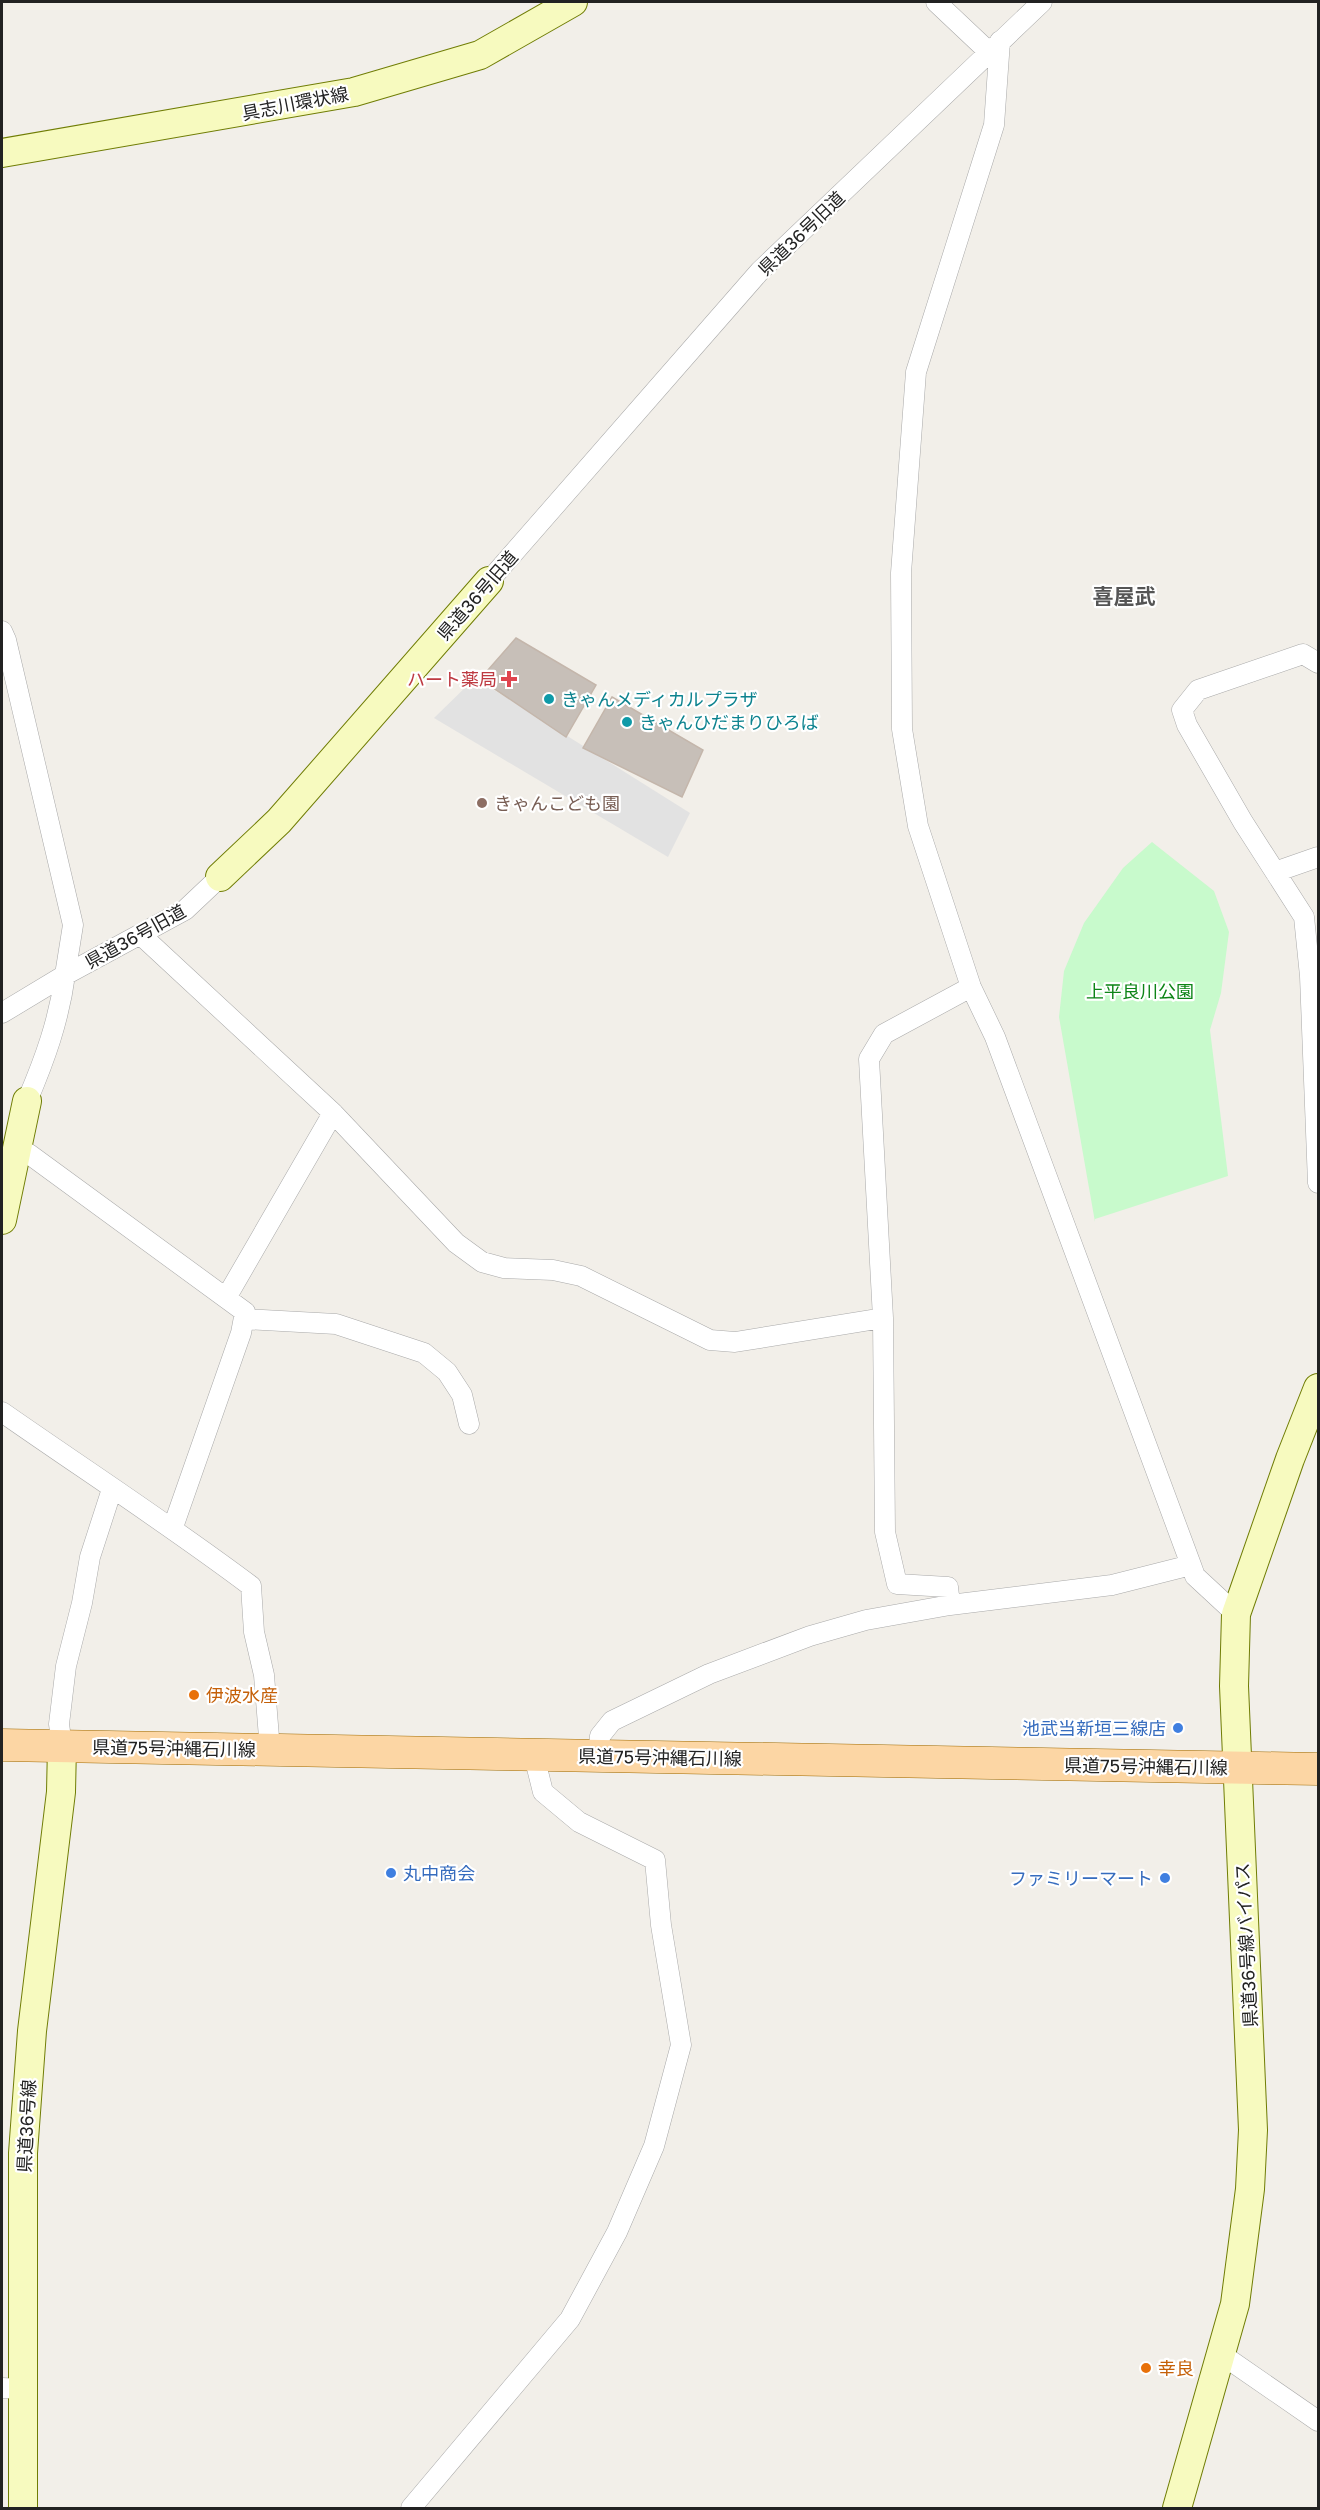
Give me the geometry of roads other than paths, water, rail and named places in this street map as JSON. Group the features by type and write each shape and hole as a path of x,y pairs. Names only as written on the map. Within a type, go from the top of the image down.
{"main road":[{"name":"具志川環状線","path":"2,153 354,92 480,55 573,2"},
{"name":"県道36号旧道","path":"220,877 279,821 489,581"},
{"name":"県道36号旧道","path":"2,1220 27,1101"},
{"name":"県道36号線バイパス","path":"1177,2508 1235,2304 1244,2247 1253,2130 1233,1647 1236,1614 1290,1459 1318,1388"},
{"name":"県道75号沖縄石川線","path":"2,1745 1318,1769"},
{"name":"県道36号線","path":"22,2508 12,2389 23,2153 32,2031 61,1792 62,1746"}],"street":[{"path":"936,2 995,46 994,125 916,372 901,573 902,729 918,826 971,987 995,1037 1195,1576 1236,1614"},
{"name":"県道36号旧道","path":"489,581 760,271 1042,2"},
{"path":"2,1013 65,975 73,925 3,637"},
{"path":"1318,663 1303,654 1198,690 1182,710 1192,735 1304,917 1310,976 1318,1183"},
{"path":"1275,872 1318,856"},
{"name":"県道36号旧道","path":"27,1101 48,1054 60,1011 65,975 142,936 185,910 220,877"},
{"path":"142,936 333,1113 456,1243 482,1262 504,1268 553,1270 581,1276 710,1340 735,1342 883,1318"},
{"path":"950,1605 948,1587 897,1584 885,1532 883,1318 869,1059 884,1034 971,987"},
{"path":"226,1298 333,1113"},
{"path":"15,1152 29,1154 245,1312 173,1527"},
{"path":"244,1319 336,1324 424,1353 447,1372 462,1395 470,1424"},
{"path":"2,1412 112,1489 173,1527 251,1586 254,1632 264,1675 270,1750"},
{"path":"62,1746 59,1724 66,1666 82,1603 90,1557 112,1489"},
{"path":"598,1755 600,1736 612,1720 709,1674 810,1636 866,1620 950,1605 1112,1585 1191,1565"},
{"path":"411,2508 570,2319 617,2232 654,2146 681,2046 661,1925 655,1860 579,1822 543,1792 534,1756"},
{"path":"1221,2354 1318,2421"}],"place":[{"name":"ハート薬局","path":"509,679"},
{"name":"きゃんメディカルプラザ","path":"549,699"},
{"name":"きゃんひだまりひろば","path":"627,722"},
{"name":"きゃんこども園","path":"482,803"},
{"name":"伊波水産","path":"194,1695"},
{"name":"池武当新垣三線店","path":"1178,1728"},
{"name":"丸中商会","path":"391,1873"},
{"name":"ファミリーマート","path":"1165,1878"},
{"name":"幸良","path":"1146,2368"}],"district":[{"name":"喜屋武","path":"1124,596"}],"park label":[{"name":"上平良川公園","path":"1140,991"}]}
